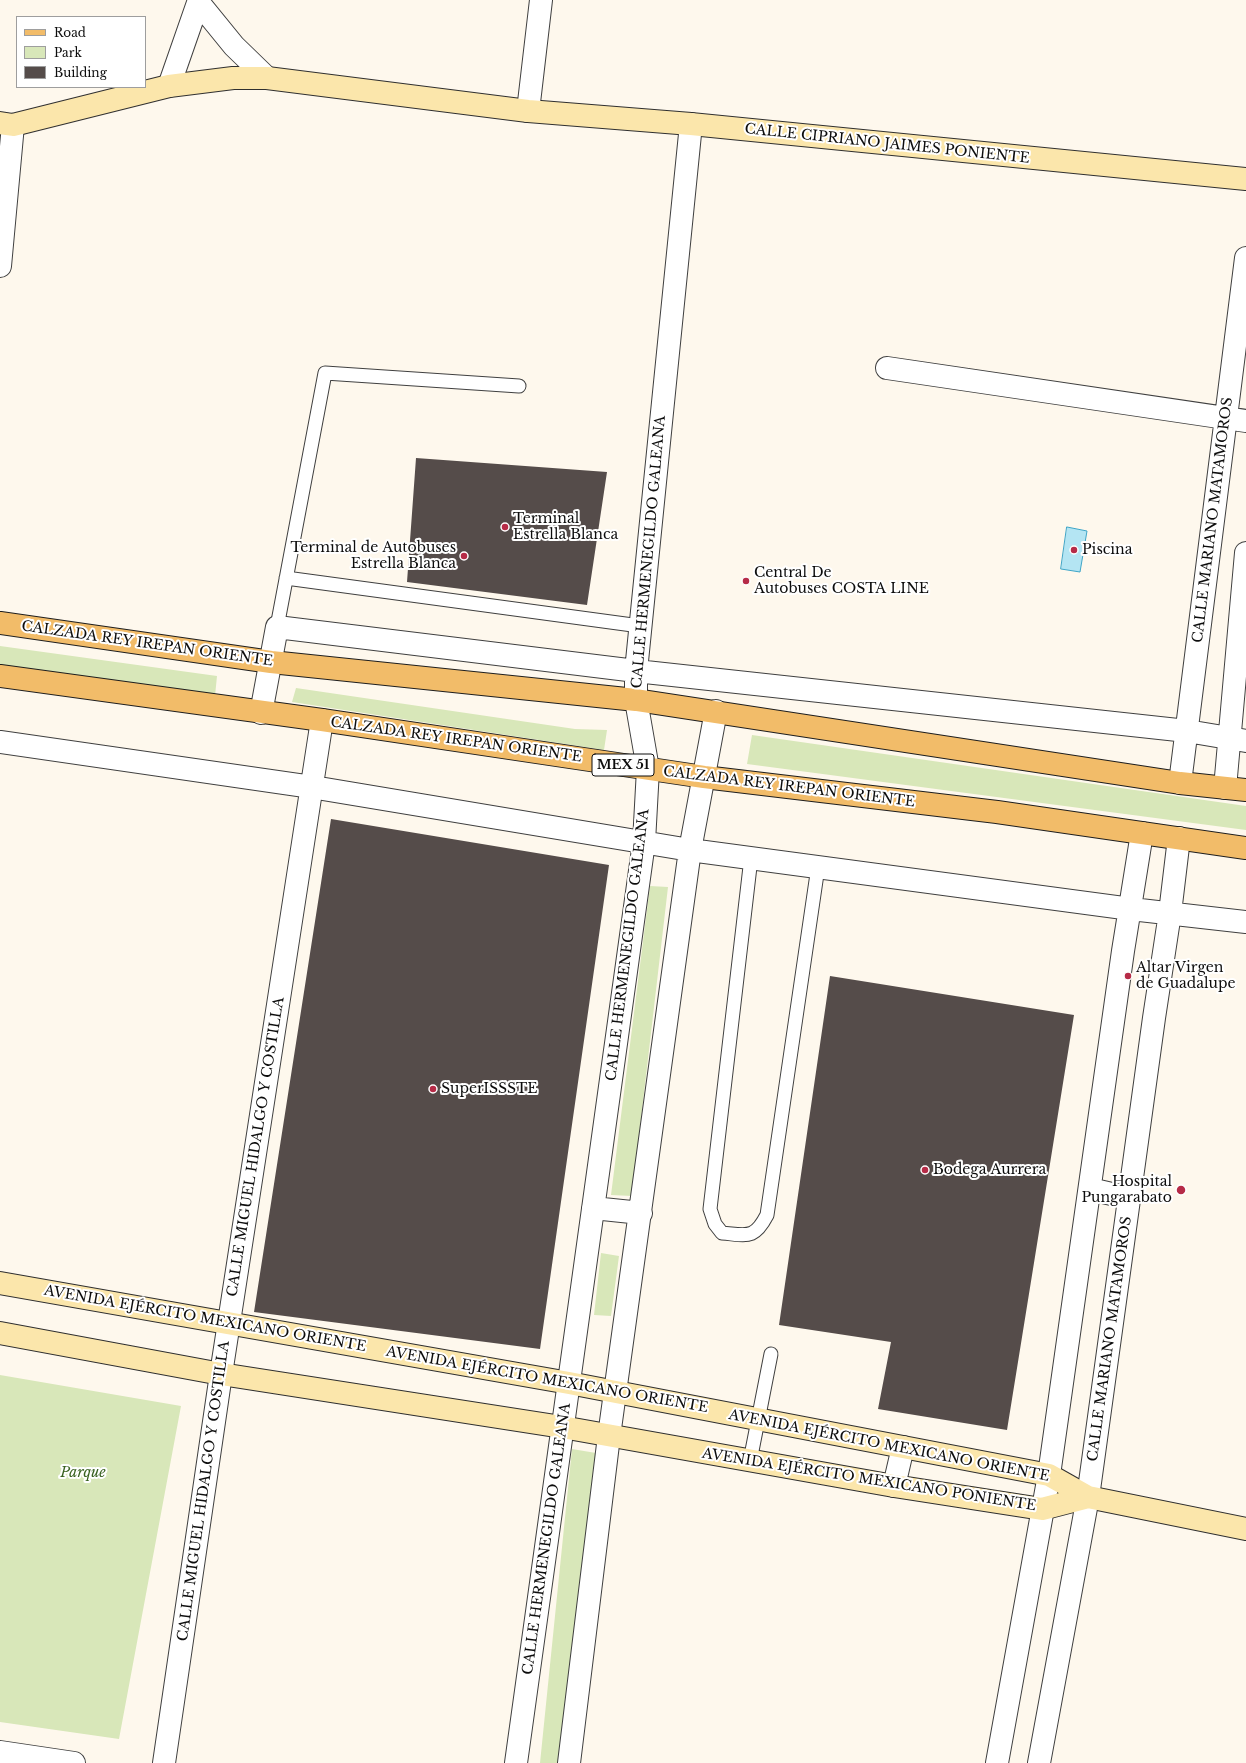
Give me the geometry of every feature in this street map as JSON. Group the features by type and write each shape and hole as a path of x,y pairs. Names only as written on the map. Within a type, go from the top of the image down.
{"main road":[{"name":"CALZADA REY IREPAN ORIENTE","path":"0,623 271,662 636,700 1180,783 1246,790"},
{"name":"CALZADA REY IREPAN ORIENTE","path":"0,676 261,713 322,720 704,777 997,812 1246,848"}],"street":[{"path":"528,111 541,0"},
{"path":"199,1 234,46 268,78"},
{"path":"169,86 199,1"},
{"name":"CALLE CIPRIANO JAIMES PONIENTE","path":"6,124 169,86 233,78 268,78 528,111 691,124 1246,180"},
{"path":"0,266 6,124"},
{"name":"CALLE HERMENEGILDO GALEANA","path":"516,1763 644,842 648,769 636,700 636,671 691,124"},
{"name":"CALLE MARIANO MATAMOROS","path":"1180,783 1236,419 1246,258"},
{"path":"887,368 1236,419"},
{"path":"1225,788 1238,740 1246,553"},
{"path":"261,713 277,627 636,671 1187,731 1238,740"},
{"path":"569,1763 609,1436 690,850 716,711"},
{"name":"CALLE MIGUEL HIDALGO Y COSTILLA","path":"164,1763 221,1374 322,720"},
{"path":"0,742 312,787 690,850 1131,909 1246,922"},
{"path":"997,1763 1049,1475 1142,833"},
{"name":"CALLE MARIANO MATAMOROS","path":"1039,1763 1088,1497 1170,913 1179,838"},
{"path":"1090,1189 1129,1198"},
{"path":"593,1208 640,1213"},
{"name":"AVENIDA EJÉRCITO MEXICANO ORIENTE","path":"0,1283 568,1383 1049,1475 1088,1497"},
{"path":"0,1333 221,1374 562,1427 609,1436"},
{"name":"AVENIDA EJÉRCITO MEXICANO PONIENTE","path":"609,1436 750,1462 1042,1509 1088,1497 1246,1529"},
{"path":"894,1486 903,1447"},
{"path":"0,1752 74,1763"}],"lane":[{"path":"277,627 326,372 519,386"},
{"path":"286,578 640,626"},
{"path":"751,858 710,1209 715,1224 722,1233 750,1236 760,1228 767,1215 818,867"},
{"path":"750,1462 771,1354"}],"green space":[{"path":"0,646 217,676 215,696 0,665"},
{"path":"296,688 575,729 607,730 604,750 292,702"},
{"path":"752,735 1246,806 1246,830 747,764"},
{"path":"650,886 668,887 632,1196 611,1195"},
{"path":"601,1253 619,1256 611,1316 594,1315"},
{"name":"Parque","path":"0,1375 181,1406 119,1739 0,1722"},
{"path":"572,1449 596,1453 564,1763 540,1763"}],"water":[{"name":"Piscina","path":"1067,527 1087,531 1080,572 1061,569"}],"building":[{"name":"Terminal Estrella Blanca","path":"416,458 607,472 587,605 407,582"},
{"name":"SuperISSSTE","path":"331,819 609,865 540,1349 254,1312"},
{"name":"Bodega Aurrera","path":"830,976 1074,1015 1007,1430 878,1409 891,1342 779,1325"}],"place":[{"name":"Terminal Estrella Blanca","path":"505,527"},
{"name":"Piscina","path":"1074,550"},
{"name":"Terminal de Autobuses Estrella Blanca","path":"464,556"},
{"name":"Central De Autobuses COSTA LINE","path":"746,581"},
{"name":"Altar Virgen de Guadalupe","path":"1128,976"},
{"name":"SuperISSSTE","path":"433,1089"},
{"name":"Bodega Aurrera","path":"925,1170"},
{"name":"Hospital Pungarabato","path":"1181,1190"}]}
